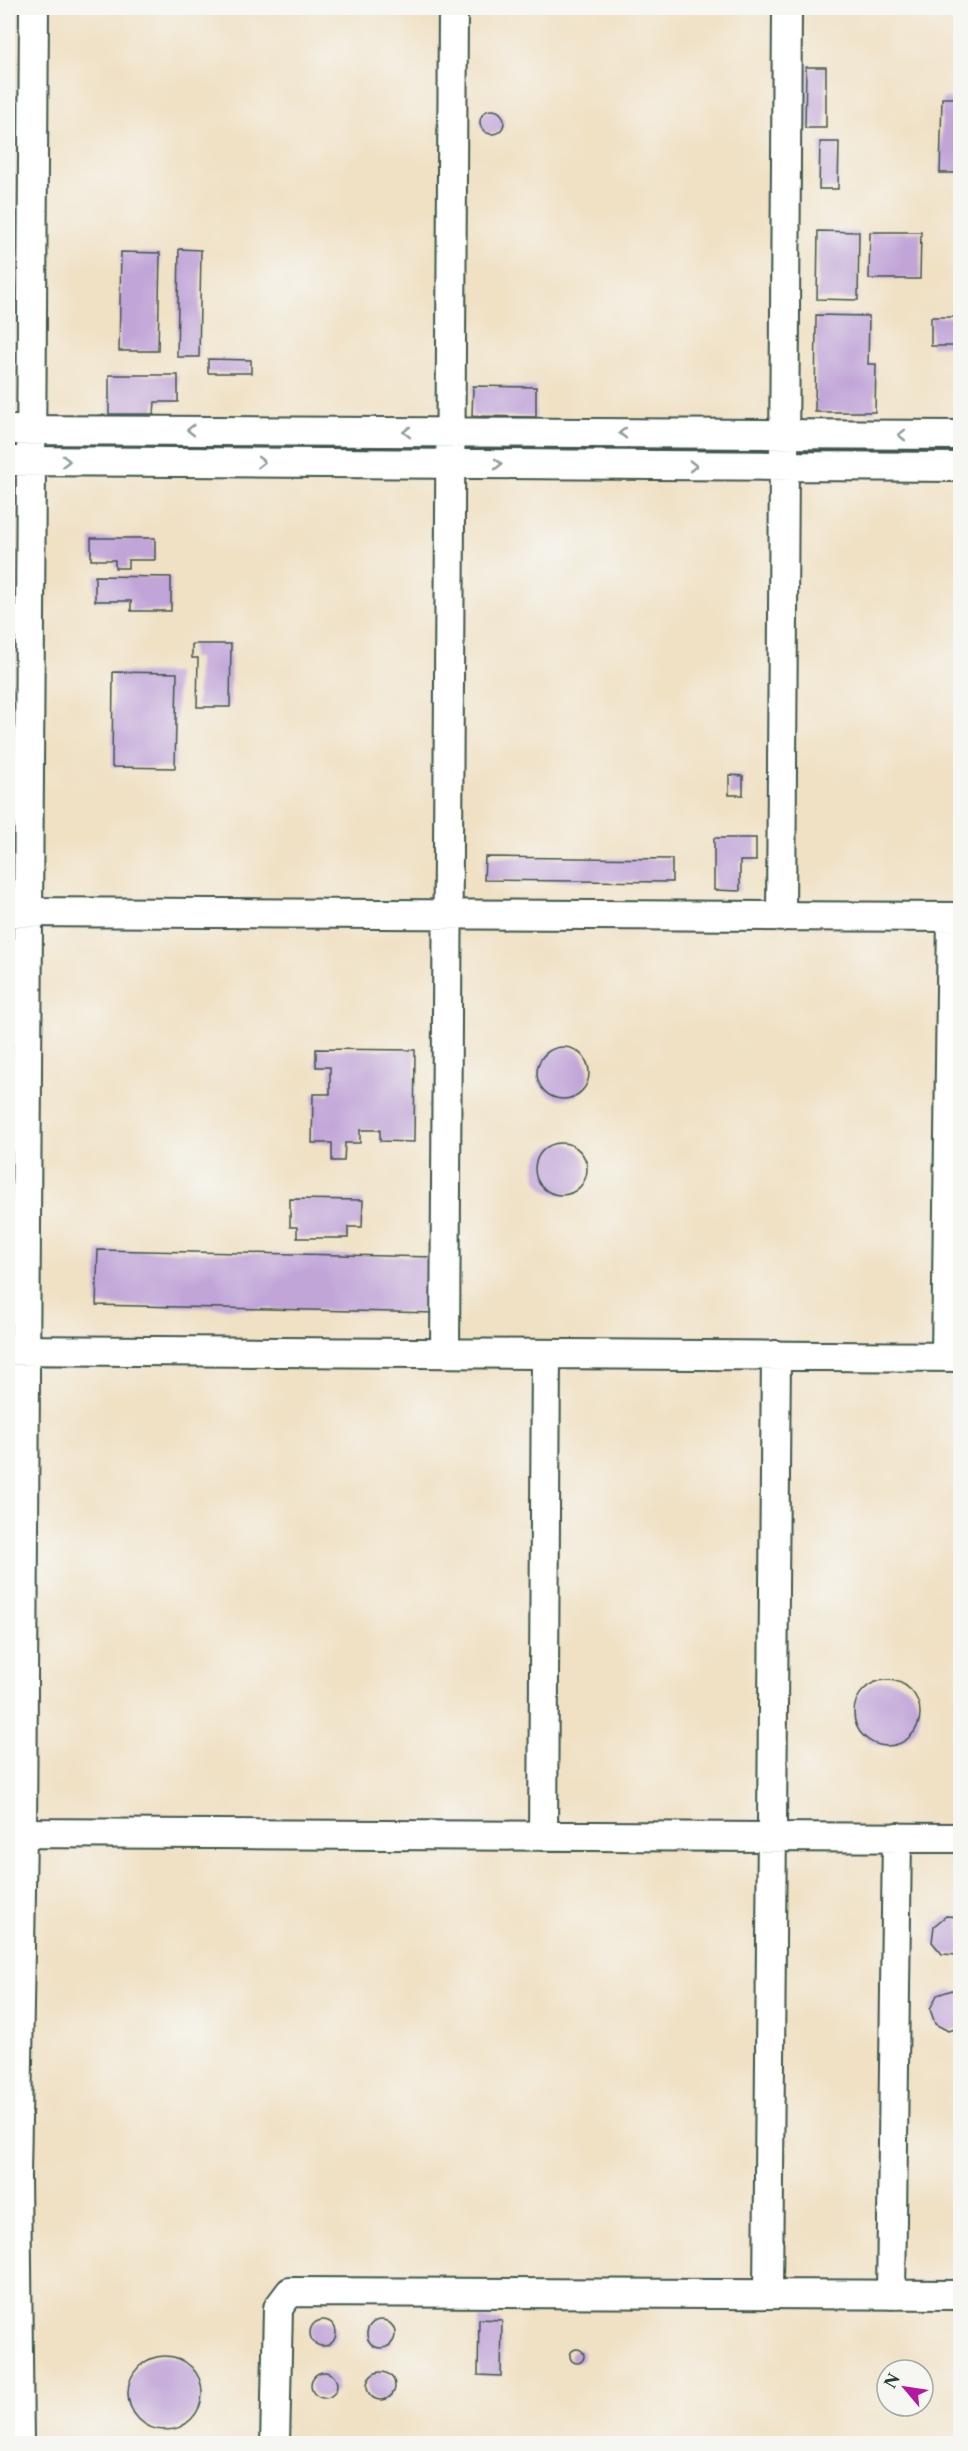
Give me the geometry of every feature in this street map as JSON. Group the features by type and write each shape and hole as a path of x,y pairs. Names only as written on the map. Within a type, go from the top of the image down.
{"lane":[{"path":"19,2444 12,2176 19,430 33,8"},
{"path":"445,1353 453,8"},
{"path":"781,916 787,8"},
{"path":"19,430 960,435"},
{"path":"19,461 960,468"},
{"path":"16,1350 953,1357 956,917 18,912"},
{"path":"543,1836 546,1354"},
{"path":"768,2294 776,1355"},
{"path":"15,1833 960,1838"},
{"path":"891,2295 897,1838"},
{"path":"275,2444 278,2308 290,2292 960,2295"}],"building":[{"path":"806,67 826,67 826,128 805,128"},
{"path":"942,98 960,98 960,173 940,173"},
{"path":"492,110 501,113 504,122 501,131 492,134 483,131 480,122 483,113"},
{"path":"820,142 839,142 838,189 819,189"},
{"path":"818,231 859,232 858,300 817,299"},
{"path":"870,232 921,232 920,279 869,279"},
{"path":"179,249 201,250 199,357 177,357"},
{"path":"121,252 160,253 158,351 119,351"},
{"path":"816,315 869,316 868,364 876,364 875,412 815,412"},
{"path":"931,317 960,317 960,346 931,346"},
{"path":"208,359 251,360 251,373 208,373"},
{"path":"109,375 178,375 178,402 155,402 154,414 109,414"},
{"path":"473,386 536,387 536,417 472,416"},
{"path":"91,538 155,538 155,560 128,560 128,568 115,568 115,560 91,560"},
{"path":"95,576 171,577 171,611 131,611 131,601 95,601"},
{"path":"192,644 231,644 230,707 197,707 198,658 192,658"},
{"path":"113,672 177,673 175,768 112,767"},
{"path":"729,775 743,776 743,795 729,795"},
{"path":"714,838 756,838 756,861 740,861 740,891 714,890"},
{"path":"485,857 672,859 672,882 484,880"},
{"path":"563,1047 573,1049 581,1055 587,1063 589,1073 587,1083 581,1091 573,1097 563,1099 553,1097 545,1091 539,1083 537,1073 539,1063 545,1055 553,1049"},
{"path":"316,1049 415,1050 414,1142 380,1141 380,1130 360,1130 360,1143 345,1143 344,1161 332,1161 332,1143 312,1143 313,1094 330,1094 330,1067 316,1067"},
{"path":"561,1143 571,1145 579,1151 585,1159 587,1169 585,1179 579,1187 571,1193 561,1195 551,1193 543,1187 537,1179 535,1169 537,1159 543,1151 551,1145"},
{"path":"290,1199 363,1200 362,1227 348,1227 348,1238 297,1238 297,1227 290,1227"},
{"path":"98,1250 435,1257 434,1313 96,1305"},
{"path":"887,1680 900,1683 910,1690 917,1700 920,1713 917,1726 910,1736 900,1743 887,1746 874,1743 864,1736 857,1726 854,1713 857,1700 864,1690 874,1683"},
{"path":"946,1916 960,1917 960,1954 958,1955 942,1954 932,1942 934,1926"},
{"path":"952,1990 960,1993 960,2028 948,2031 935,2024 930,2009 937,1995"},
{"path":"479,2319 502,2320 501,2376 478,2375"},
{"path":"323,2320 333,2323 336,2333 333,2343 323,2346 313,2343 310,2333 313,2323"},
{"path":"381,2320 391,2324 395,2334 391,2344 381,2348 371,2344 367,2334 371,2324"},
{"path":"577,2349 582,2351 584,2356 582,2361 577,2363 572,2361 570,2356 572,2351"},
{"path":"158,2356 172,2356 186,2362 196,2372 202,2386 200,2407 186,2424 172,2430 158,2430 144,2424 134,2414 128,2400 128,2386 134,2372 144,2362"},
{"path":"324,2372 333,2376 337,2385 333,2394 324,2398 315,2394 311,2385 315,2376"},
{"path":"381,2372 391,2376 395,2386 391,2396 381,2400 371,2396 367,2386 371,2376"}]}
